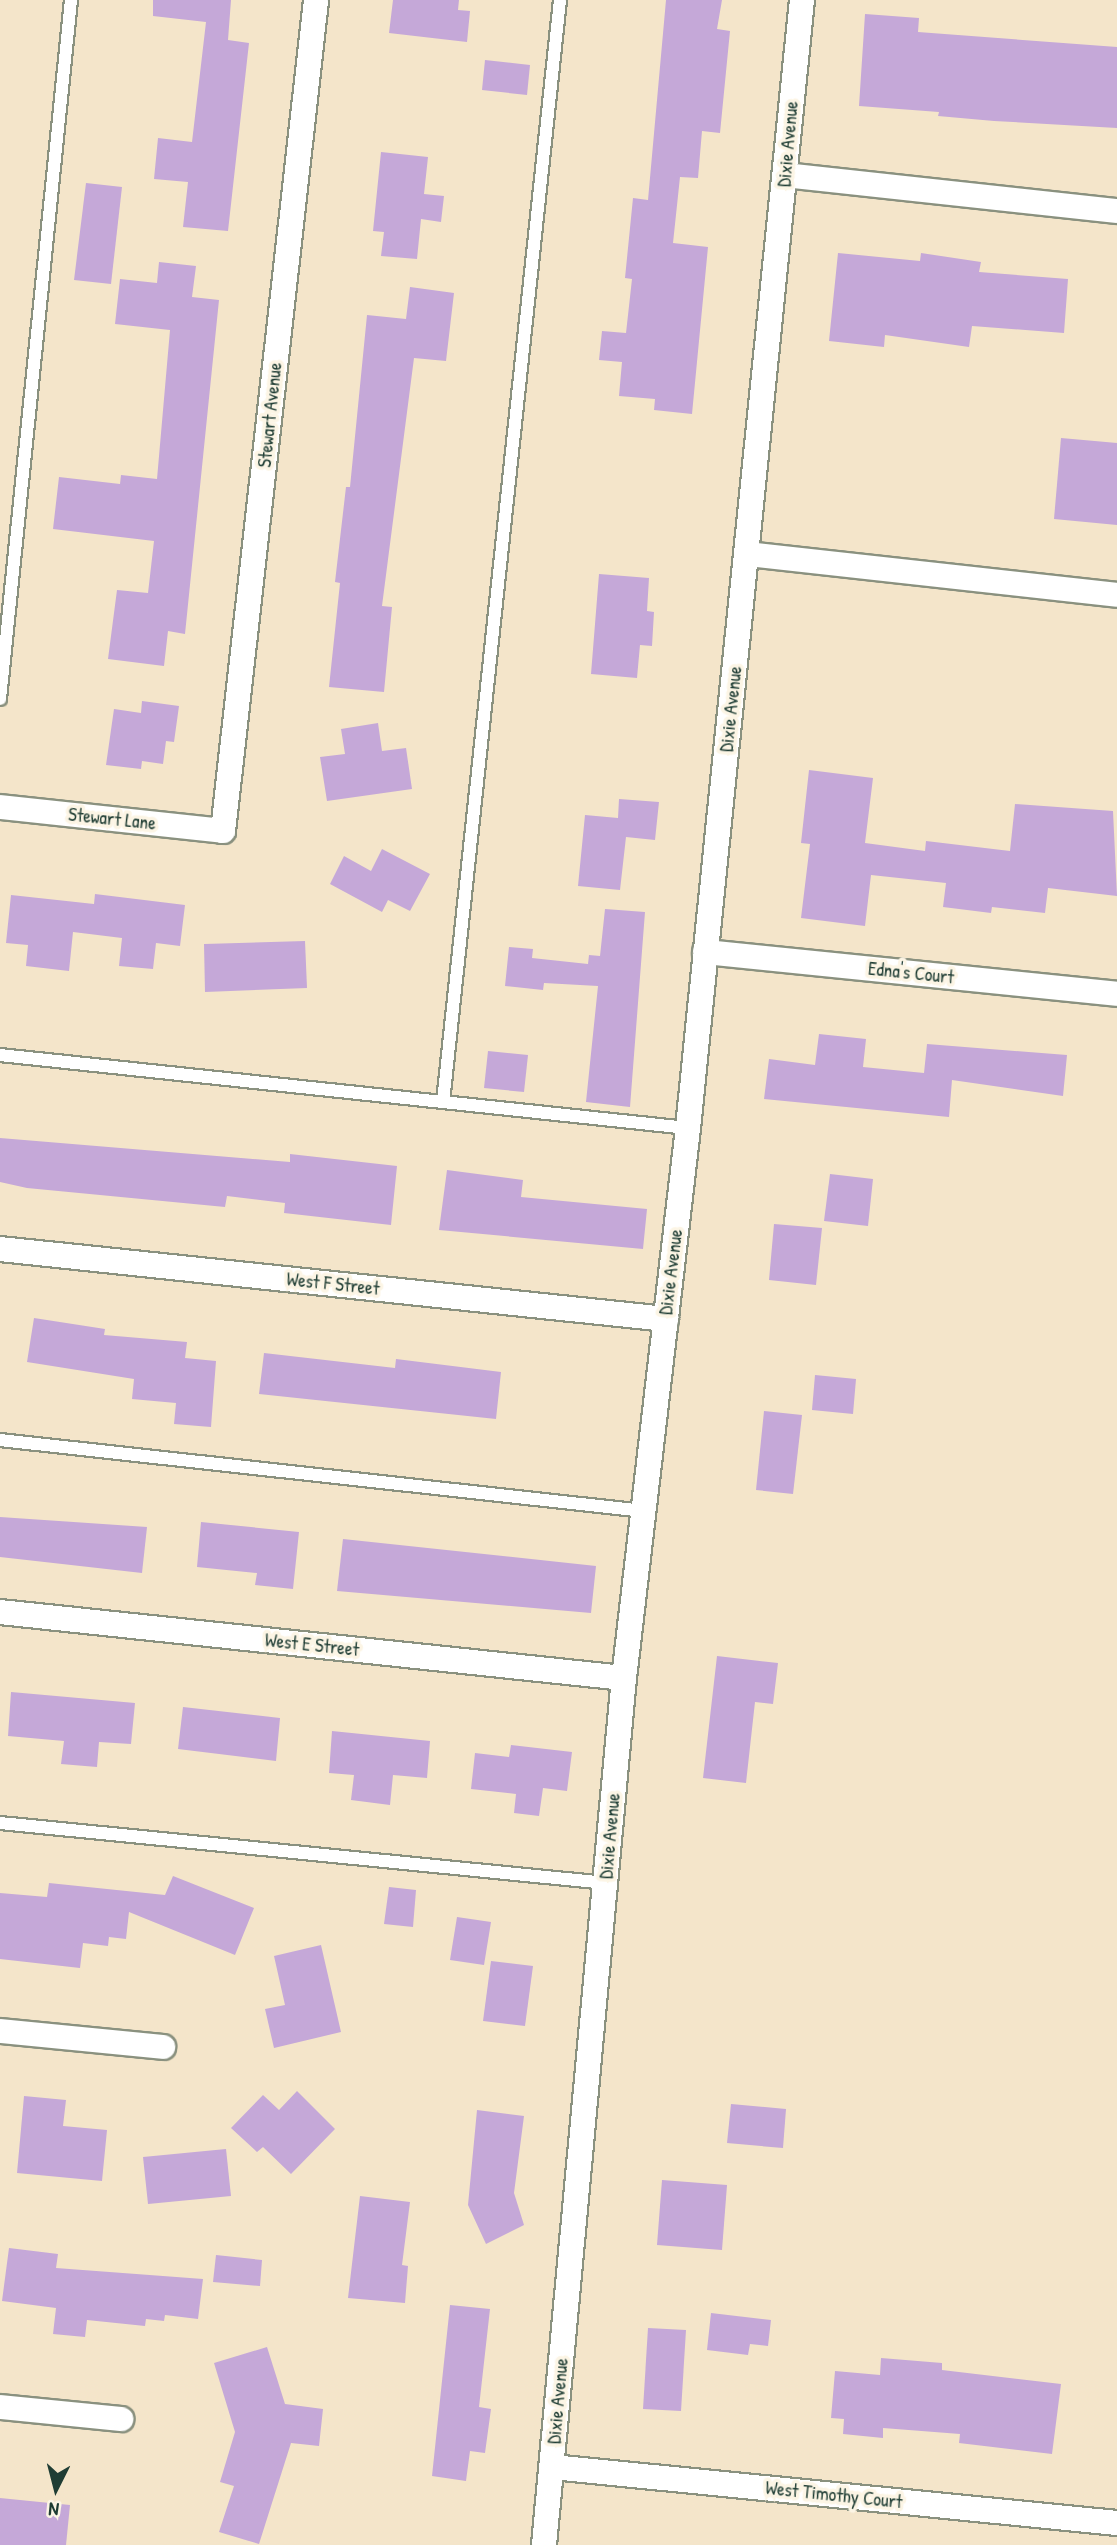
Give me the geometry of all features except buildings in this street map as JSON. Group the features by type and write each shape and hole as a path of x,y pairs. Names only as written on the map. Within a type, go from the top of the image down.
{"street":[{"name":"Stewart Avenue","path":"223,831 316,0"},
{"name":"Dixie Avenue","path":"544,2545 624,1678 688,1128 802,0"},
{"path":"785,174 1117,211"},
{"path":"747,554 1117,595"},
{"name":"Stewart Lane","path":"0,807 223,831"},
{"name":"Edna's Court","path":"705,952 1117,994"},
{"name":"West F Street","path":"0,1249 666,1319"},
{"name":"West E Street","path":"0,1612 624,1678"},
{"path":"0,2031 163,2046"},
{"path":"0,2407 121,2419"},
{"name":"West Timothy Court","path":"552,2467 1117,2523"}],"lane":[{"path":"0,699 71,0"},
{"path":"443,1102 560,0"},
{"path":"0,1055 688,1128"},
{"path":"0,1440 644,1511"},
{"path":"0,1823 606,1882"}]}
